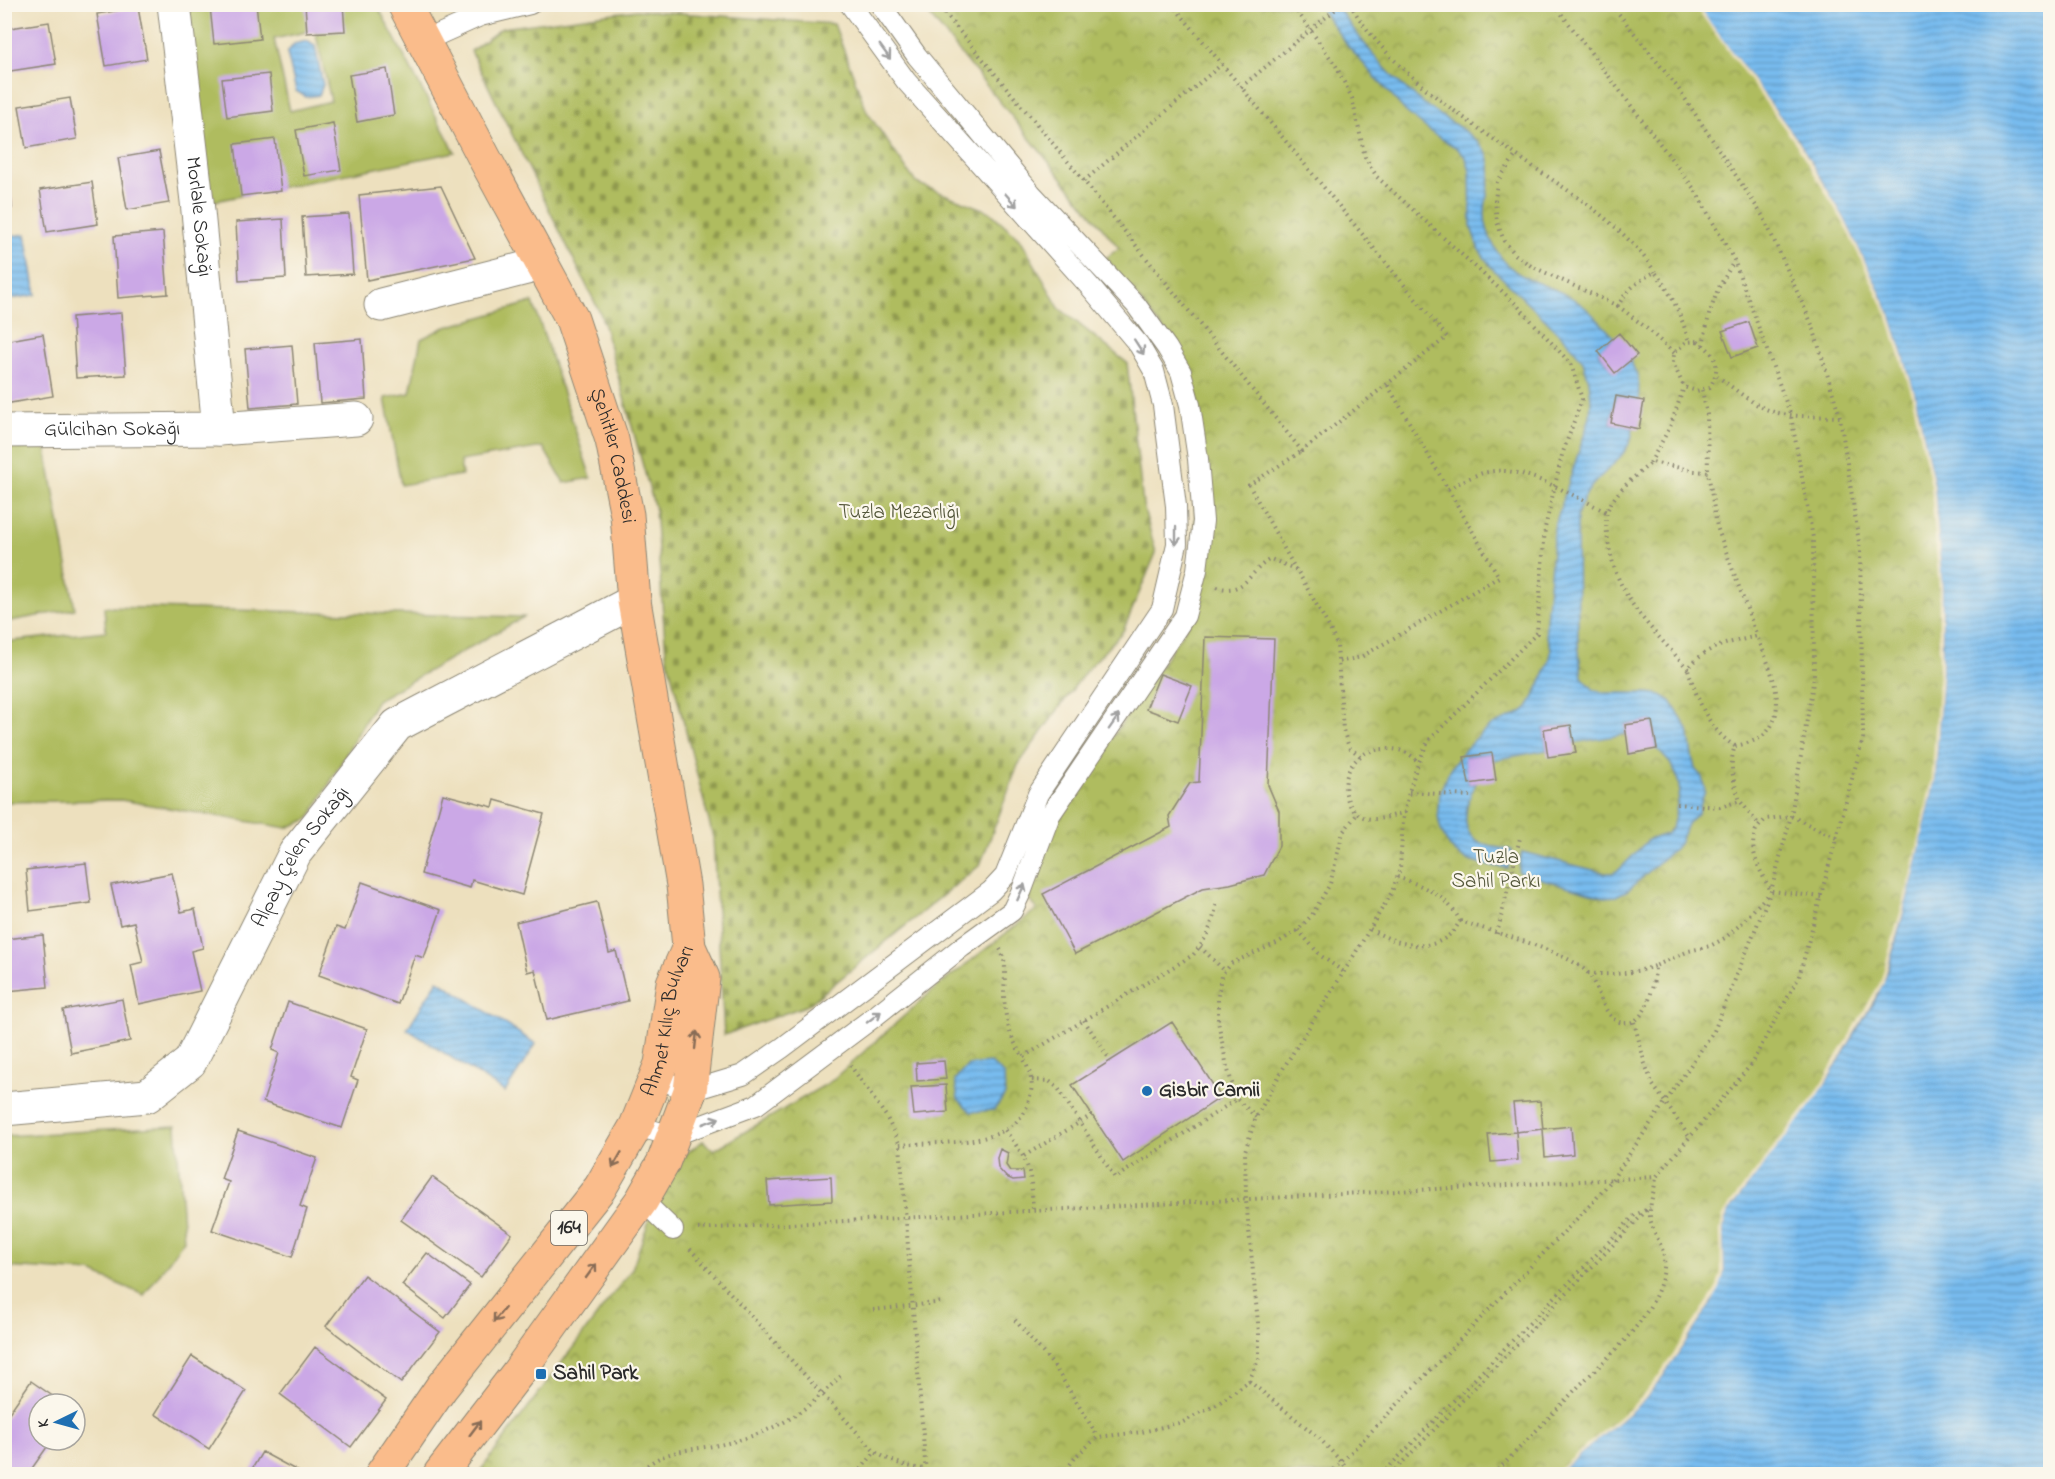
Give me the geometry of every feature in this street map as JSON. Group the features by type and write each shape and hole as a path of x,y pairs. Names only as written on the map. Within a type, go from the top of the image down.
{"main road":[{"name":"Şehitler Caddesi","path":"404,4 572,319 612,440 627,515 634,601 683,885 689,947"},
{"name":"Ahmet Kılıç Bulvarı","path":"440,1474 517,1374 642,1200 663,1163 690,1091 703,978 689,947"},
{"name":"Ahmet Kılıç Bulvarı","path":"382,1474 441,1388 600,1188 636,1126 661,1064 674,983 689,947"}],"street":[{"name":"Morlale Sokağı","path":"174,4 198,213 219,429"},
{"path":"381,305 543,264"},
{"name":"Gülcihan Sokağı","path":"4,431 219,429 356,419"},
{"name":"Alpay Çelen Sokağı","path":"4,1109 147,1096 190,1062 295,853 397,725 634,601"}],"lane":[{"path":"424,41 480,16 530,4"},
{"path":"655,1078 690,1091 743,1075 991,891 1005,876 1038,794 1162,609 1177,544 1176,506 1163,405 1154,371 1138,345 1092,289 906,81 850,4"},
{"path":"636,1126 673,1136 756,1105 1012,911 1050,815 1185,616 1197,570 1203,521 1198,459 1190,405 1181,372 1136,305 1031,193 917,56 880,4"},
{"path":"642,1200 674,1230"}],"path":[{"path":"937,4 1084,181 1302,451"},
{"path":"1172,4 1447,337 1302,451 1249,485 1337,645 1343,730 1350,747 1360,756"},
{"path":"1063,1474 1077,1455 1098,1437 1152,1430 1183,1422 1216,1405 1249,1381 1259,1359 1259,1333 1245,1200 1245,1151 1256,1117 1284,1067 1392,892 1400,869 1409,792 1428,741 1537,633 1545,528 1562,455 1582,399 1571,364 1516,304 1377,177 1365,157 1352,99 1336,66 1292,4"},
{"path":"1241,87 1342,4"},
{"path":"1350,4 1374,39 1408,75 1606,219 1634,245 1664,284 1689,342"},
{"path":"1330,1474 1594,1201 1666,1104 1714,1031 1771,891 1791,816 1814,677 1813,538 1791,416 1734,260 1695,190 1554,4"},
{"path":"1391,1474 1650,1208 1654,1198 1656,1177 1750,1066 1799,977 1863,738 1860,549 1840,417 1813,327 1764,218 1678,88 1611,4"},
{"path":"1084,181 1222,64"},
{"path":"1516,155 1497,182 1495,201 1497,222 1504,241 1516,255 1531,266 1618,306 1674,353"},
{"path":"1703,345 1709,315 1718,289 1734,260"},
{"path":"1618,306 1624,294 1655,272"},
{"path":"1684,387 1697,391 1702,390 1710,387 1716,376 1716,361 1709,348 1698,341 1686,342 1674,353 1673,363 1684,387 1670,427 1650,464 1618,492 1607,512 1609,548 1615,573 1627,597 1642,619 1688,669 1694,688 1713,726 1723,739 1735,746 1749,743 1764,735 1774,722 1777,702 1772,676 1717,527 1708,471 1707,416 1702,390"},
{"path":"1716,376 1751,401 1770,411 1791,416 1840,417"},
{"path":"1339,662 1361,657 1499,577 1387,384"},
{"path":"1650,464 1652,462 1694,471 1708,471"},
{"path":"1448,489 1468,478 1496,470 1525,475 1555,486 1607,512"},
{"path":"1213,585 1226,590 1242,585 1260,564 1271,559 1297,570"},
{"path":"1688,669 1699,655 1716,646 1757,636"},
{"path":"1735,746 1731,769 1740,801 1760,826"},
{"path":"1405,812 1371,819 1358,813 1348,801 1344,786 1347,771 1360,756 1379,748 1400,749 1412,754 1419,763"},
{"path":"1409,792 1470,796"},
{"path":"1677,804 1720,807 1740,801"},
{"path":"1256,1117 1237,1099 1227,1067 1218,1021 1221,976 1232,963 1280,942 1298,930 1312,915 1330,884 1343,832 1358,813"},
{"path":"1771,891 1759,868 1754,848 1756,831 1766,819 1791,816 1836,838"},
{"path":"1497,933 1521,838"},
{"path":"1397,877 1413,882 1441,898 1455,910 1460,921 1575,962 1588,973 1604,1006 1614,1019 1624,1024 1634,1022 1650,999 1655,984 1655,966"},
{"path":"1771,891 1821,897"},
{"path":"1588,973 1601,975 1640,971 1689,951 1710,946 1725,938 1741,924 1771,891"},
{"path":"1023,1057 1193,955 1212,925 1217,902"},
{"path":"1370,928 1393,941 1415,946 1444,939 1454,931 1460,921"},
{"path":"900,1145 996,1136 1014,1125 1025,1112 1031,1094 1032,1080 1023,1057 1012,1040 1007,1020 1002,953 988,928"},
{"path":"1298,930 1321,956 1344,972"},
{"path":"1200,947 1225,971"},
{"path":"1084,1020 1110,1060"},
{"path":"1634,1022 1653,1085 1690,1138"},
{"path":"835,1046 860,1076 886,1116 900,1145 926,1474"},
{"path":"1032,1080 1049,1081 1058,1088 1115,1178 1237,1099"},
{"path":"1024,1156 1092,1115"},
{"path":"1005,1130 1024,1156 1031,1176 1033,1211"},
{"path":"674,1230 1656,1177"},
{"path":"1382,1474 1635,1215 1650,1208"},
{"path":"1494,1474 1626,1338 1646,1314 1658,1290 1664,1271 1664,1250 1651,1221 1650,1208"},
{"path":"674,1230 875,1452 895,1463 926,1469"},
{"path":"873,1310 944,1302"},
{"path":"1015,1320 1055,1367 1098,1437"},
{"path":"639,1474 659,1458 728,1443 779,1425 804,1410 842,1375"},
{"path":"1249,1381 1319,1438 1353,1474"},
{"path":"857,1474 875,1452"}],"green space":[{"path":"186,5 377,5 455,152 210,202","holes":["315,30 331,101 290,111 274,39"]},
{"name":"Tuzla Sahil Parkı","path":"921,5 1696,5 1799,142 1844,218 1891,316 1914,391 1934,485 1942,586 1942,672 1933,795 1883,984 1725,1258 1720,1288 1651,1391 1557,1474 478,1474 632,1269 661,1186 676,1161 703,1141 714,1150 830,1082 932,991 1037,909 1027,897 1055,823 1191,620 1200,411 1193,380 1181,352 1106,258 1119,248"},
{"name":"Tuzla Mezarlığı","path":"637,10 834,24 867,112 916,183 990,212 1021,240 1059,308 1127,363 1143,505 1156,553 1123,631 1085,672 1018,765 980,865 808,1005 724,1035 713,837 666,653 655,509 601,315 471,51 502,28"},
{"path":"533,302 591,478 564,483 543,447 460,461 462,475 401,485 385,398 410,393 421,339 443,328"},
{"path":"44,438 75,609 5,622 5,446"},
{"path":"104,607 524,617 377,700 309,819 287,828 121,800 5,802 4,642 106,631"},
{"path":"176,1126 184,1240 144,1295 91,1272 5,1267 5,1136"}],"water":[{"path":"1318,5 1336,5 1395,79 1426,106 1471,136 1484,149 1490,164 1485,207 1487,229 1501,257 1510,268 1521,275 1570,297 1595,316 1614,337 1598,352 1615,372 1630,360 1638,377 1639,400 1616,396 1611,423 1633,428 1632,437 1623,453 1589,490 1582,501 1577,517 1578,643 1582,677 1594,690 1605,693 1649,693 1661,695 1671,701 1688,730 1695,769 1702,777 1705,791 1698,812 1687,824 1679,844 1628,890 1616,896 1604,897 1518,872 1522,852 1613,873 1620,869 1648,840 1666,834 1672,829 1680,792 1677,776 1670,763 1657,749 1652,721 1625,725 1626,734 1574,743 1571,725 1544,729 1547,750 1493,760 1492,753 1465,757 1469,784 1475,783 1466,814 1468,830 1472,837 1482,844 1512,850 1508,868 1479,864 1463,858 1450,846 1441,830 1438,815 1439,801 1448,773 1466,748 1488,728 1520,714 1528,707 1548,664 1551,650 1546,628 1554,528 1590,417 1589,381 1583,361 1569,343 1492,268 1479,250 1471,227 1470,171 1466,158 1457,148 1435,135 1406,112 1348,46"},
{"path":"1696,5 2050,5 2050,1474 1557,1474 1644,1400 1712,1302 1724,1273 1723,1231 1725,1219 1732,1206 1825,1084 1877,996 1888,970 1913,877 1935,779 1942,672 1942,586 1934,485 1914,391 1891,316 1844,218 1799,142"},
{"path":"307,41 315,46 323,85 319,95 306,97 296,91 287,53 294,44"},
{"path":"26,234 36,295 5,300 5,237"},
{"path":"438,980 536,1044 505,1092 407,1029"},
{"path":"991,1063 1004,1075 1005,1095 994,1110 971,1112 958,1099 955,1080 968,1065"}],"pier":[{"path":"1694,5 1697,5 1799,142 1844,218 1891,316 1914,391 1934,485 1942,586 1942,672 1935,779 1913,877 1883,984 1818,1096 1732,1206 1725,1219 1724,1273 1720,1288 1660,1380 1644,1400 1557,1474 1554,1474 1641,1398 1657,1378 1717,1287 1721,1272 1722,1218 1730,1204 1815,1095 1880,983 1911,876 1932,779 1939,671 1939,586 1931,485 1911,392 1888,317 1842,220 1796,144"}],"building":[{"path":"256,4 260,39 214,44 210,7"},
{"path":"305,4 343,4 345,31 307,33"},
{"path":"138,7 147,59 106,66 97,14"},
{"path":"49,22 56,64 4,72 4,29"},
{"path":"387,69 394,115 357,122 349,75"},
{"path":"269,74 273,111 227,117 222,79"},
{"path":"70,98 77,139 26,148 19,106"},
{"path":"333,123 341,170 304,176 296,130"},
{"path":"275,139 281,191 241,196 235,144"},
{"path":"159,151 169,203 127,210 118,158"},
{"path":"4,156 8,156 12,208 4,209"},
{"path":"92,182 98,224 47,232 40,190"},
{"path":"441,186 475,258 367,280 359,195"},
{"path":"349,214 353,274 306,277 302,217"},
{"path":"283,219 286,278 239,281 236,222"},
{"path":"163,232 168,294 118,298 114,236"},
{"path":"121,313 126,375 76,378 72,317"},
{"path":"1749,322 1758,348 1732,357 1722,331"},
{"path":"1619,333 1637,355 1615,373 1598,351"},
{"path":"43,334 53,396 4,404 4,341"},
{"path":"362,339 366,399 320,403 315,343"},
{"path":"292,345 297,404 250,408 245,349"},
{"path":"1616,396 1644,401 1639,429 1611,423"},
{"path":"1205,637 1274,639 1268,785 1279,811 1279,846 1264,875 1203,888 1075,954 1043,894 1171,827 1169,816 1190,783 1199,782"},
{"path":"1160,674 1192,686 1178,721 1146,709"},
{"path":"1652,721 1657,749 1629,754 1625,725"},
{"path":"1571,725 1576,753 1548,757 1544,729"},
{"path":"1492,753 1496,780 1469,784 1464,757"},
{"path":"443,794 493,807 495,800 544,814 522,895 472,880 470,888 421,874"},
{"path":"86,863 91,903 30,911 26,870"},
{"path":"172,873 181,912 195,909 203,948 191,951 200,991 139,1004 131,965 143,962 134,922 120,925 111,885"},
{"path":"362,882 441,910 424,958 415,955 398,1004 319,975 336,927 345,930"},
{"path":"597,902 609,953 616,951 628,1001 547,1020 535,970 527,972 516,922"},
{"path":"43,935 48,987 7,991 4,939"},
{"path":"122,999 130,1041 71,1053 63,1010"},
{"path":"288,1002 367,1029 351,1077 358,1080 342,1128 263,1102 279,1053 272,1050"},
{"name":"Gisbir Camii","path":"1172,1022 1221,1097 1123,1162 1072,1085"},
{"path":"944,1061 946,1079 917,1081 916,1063"},
{"path":"946,1085 948,1112 914,1115 911,1087"},
{"path":"1540,1101 1543,1129 1516,1132 1513,1103"},
{"path":"1571,1126 1573,1154 1545,1157 1543,1129"},
{"path":"238,1131 317,1158 300,1206 307,1209 292,1257 212,1230 229,1182 221,1179"},
{"path":"1516,1132 1518,1160 1491,1162 1488,1134"},
{"path":"1000,1149 1008,1153 1006,1165 1010,1171 1023,1171 1024,1179 1013,1180 1006,1177 998,1168 997,1158"},
{"path":"432,1177 512,1234 481,1277 401,1220"},
{"path":"831,1177 832,1201 769,1205 767,1181"},
{"path":"427,1253 470,1285 445,1318 402,1285"},
{"path":"364,1275 440,1332 401,1383 326,1326"},
{"path":"315,1347 386,1400 351,1447 280,1394"},
{"path":"192,1356 246,1391 209,1449 155,1414"},
{"path":"31,1381 47,1392 27,1392 27,1452 44,1452 28,1474 17,1474 4,1466 4,1420"},
{"path":"262,1452 303,1474 249,1474"},
{"path":"174,1469 184,1474 171,1474"}],"place":[{"name":"Gisbir Camii","path":"1147,1091"},
{"name":"Sahil Park","path":"541,1374"}]}
